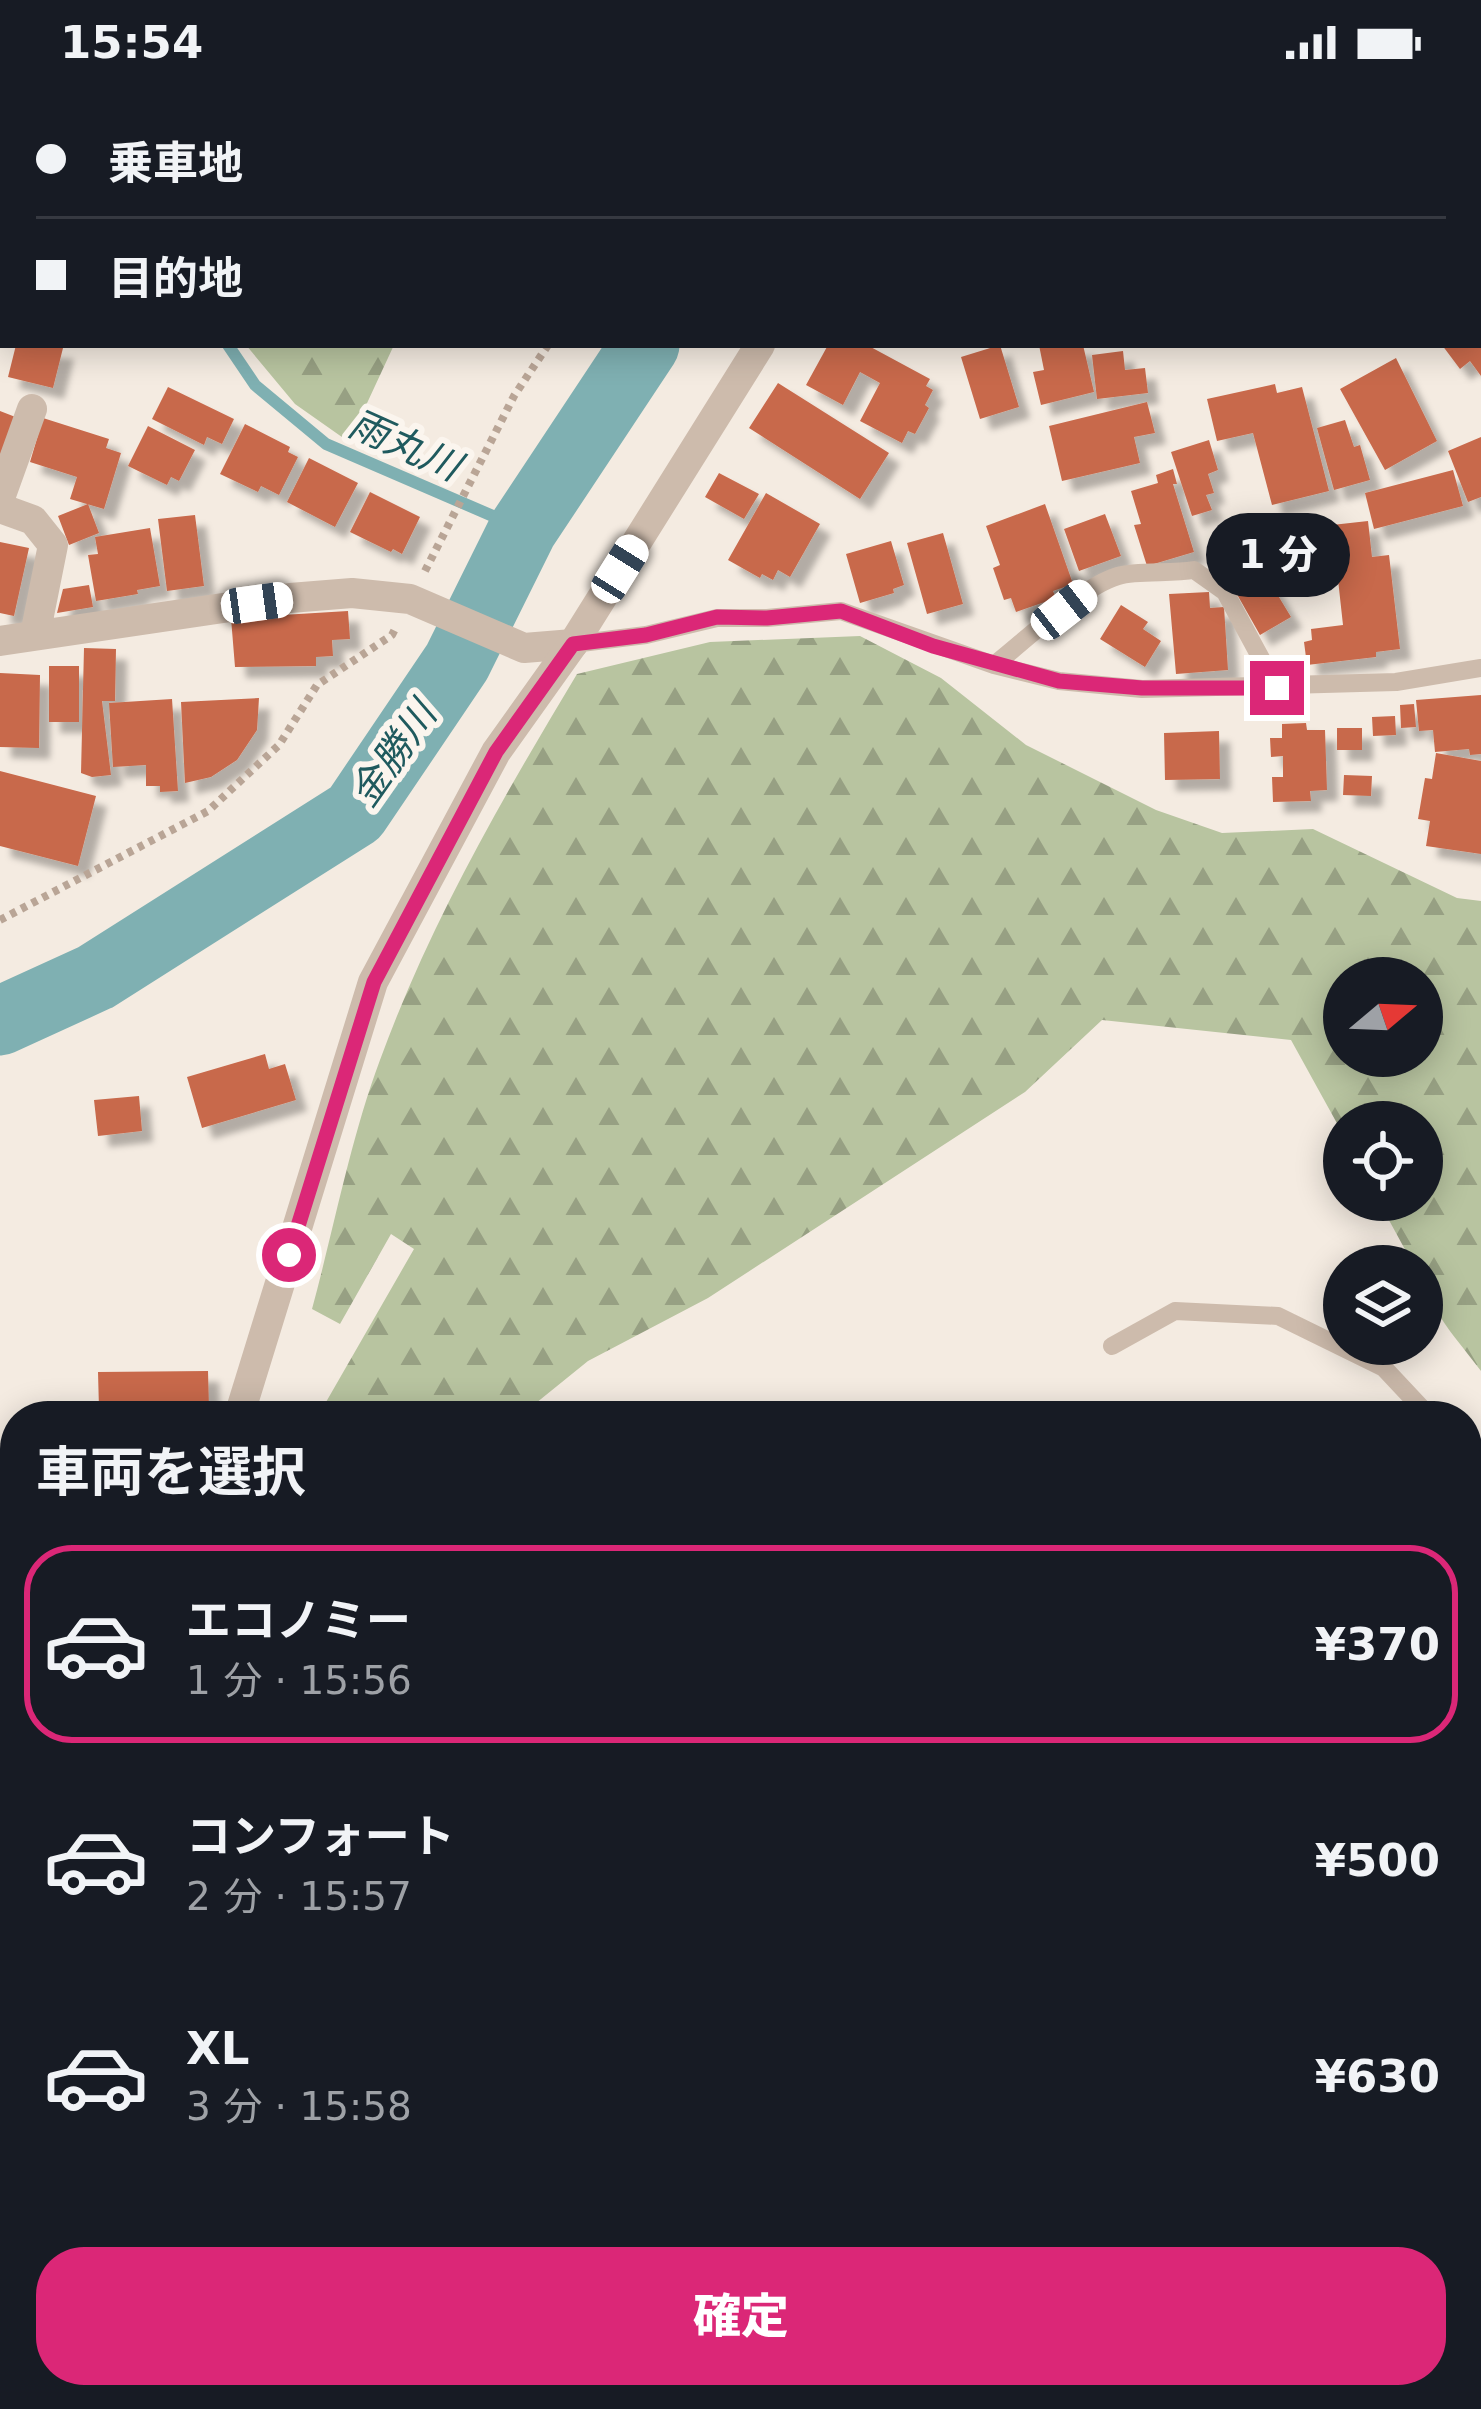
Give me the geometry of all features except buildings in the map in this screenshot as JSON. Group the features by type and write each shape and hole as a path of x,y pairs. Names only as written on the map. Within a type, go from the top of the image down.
{"street":[{"path":"244,1401 374,982 496,752 573,644 758,348"},
{"path":"0,498 32,409"},
{"path":"0,508 34,520 53,545 35,635"},
{"path":"0,641 352,593 410,599 524,648 573,644"}],"lane":[{"path":"994,665 1100,583 1123,573 1166,575 1194,570 1226,592 1277,688"},
{"path":"573,644 646,635 717,617 841,611 994,665 1059,681 1142,688 1277,688 1396,682 1481,668"},
{"path":"1112,1346 1175,1312 1278,1316 1384,1368 1415,1401"}],"path":[{"path":"455,517 514,396 546,348"},
{"path":"0,920 208,811 279,746 317,685 392,635"}],"green space":[{"path":"248,348 393,348 349,442 295,404"},
{"path":"860,636 941,678 1026,745 1156,810 1222,833 1313,829 1457,898 1481,901 1481,1371 1443,1320 1443,1245 1403,1245 1389,1221 1443,1221 1443,1101 1325,1101 1291,1040 1102,1020 1025,1092 708,1298 588,1361 539,1401 327,1401 414,1249 391,1234 340,1324 312,1309 352,1151 370,1089 421,959 495,815 577,674 710,642"}],"waterway":[{"name":"雨丸川","path":"230,348 255,385 326,444 523,529"},
{"name":"金勝川","path":"0,1021 96,977 355,813 457,662 523,529 643,348"}],"route":[{"path":"289,1255 374,982 496,752 573,644 646,635 717,617 841,611 933,646 1059,681 1142,688 1277,688"}]}
